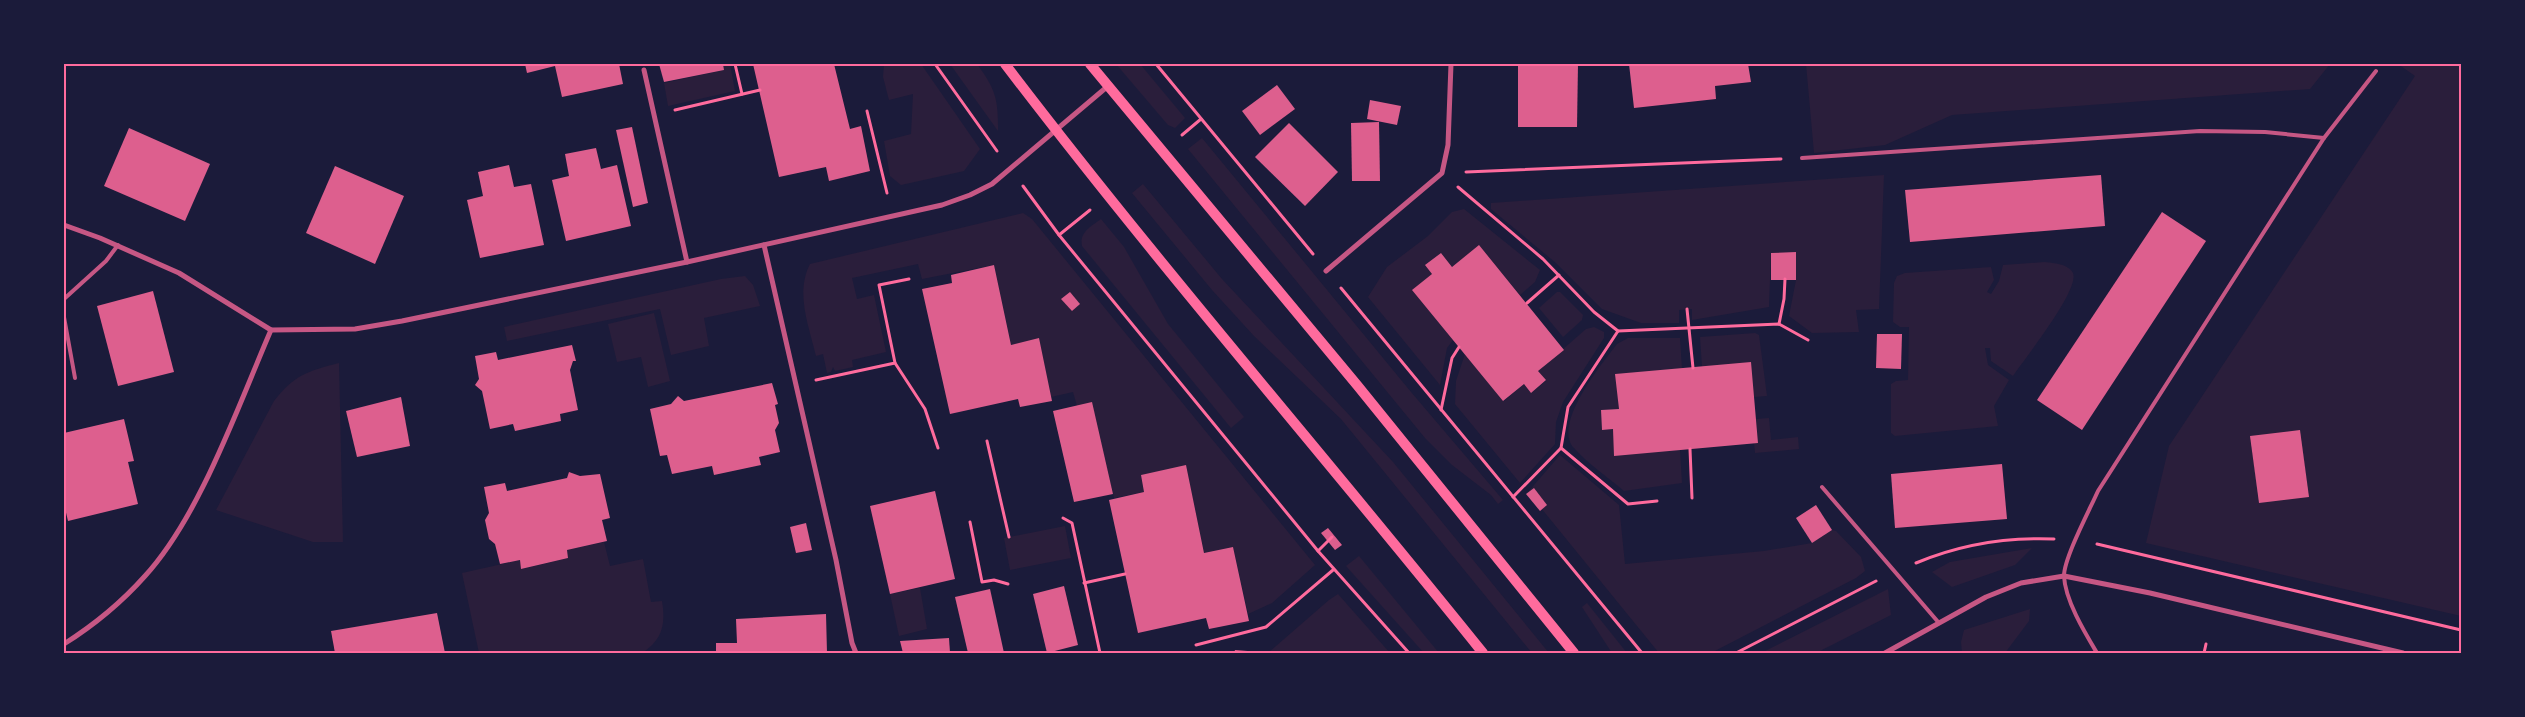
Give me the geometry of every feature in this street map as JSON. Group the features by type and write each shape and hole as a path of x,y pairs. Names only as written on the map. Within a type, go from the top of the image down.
{"main road":[{"path":"1004,64 1056,131 1323,454 1483,653"},
{"path":"1090,64 1351,377 1574,653"}],"street":[{"path":"1326,271 1442,173 1448,145 1450,64"},
{"path":"644,70 687,262"},
{"path":"64,225 118,245 179,273 271,330 355,329 491,304 687,262 942,205 970,196 992,184 1108,86"},
{"path":"764,245 836,560 852,643 856,653"},
{"path":"64,644 112,609 146,576 176,534 204,483 271,330"},
{"path":"1886,653 1986,597 2021,584 2064,576 2150,593 2403,653"}],"lane":[{"path":"2097,653 2077,619 2064,576 2076,539 2098,491 2324,138 2376,71"},
{"path":"1802,158 2200,130 2265,132 2324,138"},
{"path":"64,299 106,261 118,245"},
{"path":"64,317 75,378"},
{"path":"1822,486 1939,622"}],"path":[{"path":"735,64 742,94"},
{"path":"935,64 989,139"},
{"path":"1156,64 1642,653"},
{"path":"654,115 760,90"},
{"path":"867,110 888,193"},
{"path":"1177,138 1201,119"},
{"path":"1442,173 1802,158"},
{"path":"1442,173 1543,259 1594,312 1618,331 1778,324 1808,340"},
{"path":"1059,235 1092,208"},
{"path":"1040,210 1318,551 1409,653"},
{"path":"1527,303 1558,275"},
{"path":"909,279 879,285 895,363 924,409 938,448"},
{"path":"1778,324 1784,300 1785,279"},
{"path":"1687,309 1693,368"},
{"path":"1513,497 1561,448 1568,408 1618,331"},
{"path":"1440,410 1452,358 1459,347"},
{"path":"816,380 895,363"},
{"path":"987,441 1009,537"},
{"path":"1561,448 1628,504 1657,501"},
{"path":"1690,449 1692,498"},
{"path":"1063,518 1072,523 1100,653"},
{"path":"970,522 982,582 994,580 1008,584"},
{"path":"1318,551 1332,537"},
{"path":"1196,645 1266,627 1334,570"},
{"path":"1084,583 1125,574"},
{"path":"2204,653 2206,644"}],"shaded area":[{"path":"723,64 730,64 735,91 668,106 664,83 724,70"},
{"path":"884,64 921,64 980,149 964,171 901,185 890,176 884,141 911,134 913,94 889,100 883,77"},
{"path":"950,64 977,64 995,95 998,131"},
{"path":"1116,64 1140,64 1185,118 1175,128 1168,125"},
{"path":"1806,64 2330,64 2310,89 1952,115 1885,145 1814,153"},
{"path":"2398,64 2461,64 2461,616 2146,543 2169,446 2415,76"},
{"path":"1202,138 1411,392 1503,500 1498,504 1491,495 1452,465 1425,438 1188,149"},
{"path":"1884,175 1879,309 1856,310 1859,332 1812,333 1789,316 1796,280 1796,253 1771,253 1769,307 1692,320 1692,309 1679,310 1679,323 1641,323 1602,309 1556,263 1491,209 1491,203"},
{"path":"1143,184 1222,279 1393,462 1549,653 1532,653 1341,419 1254,336 1212,290 1132,193"},
{"path":"1464,209 1540,270 1535,282 1520,295 1479,246 1452,267 1441,253 1426,265 1432,274 1453,340 1447,348 1440,385 1368,297 1387,267 1428,236 1452,212"},
{"path":"1023,213 1032,219 1315,565 1272,603 1248,614 1233,547 1204,553 1186,466 1141,475 1144,492 1114,498 1107,468 1077,406 1073,392 1051,397 1039,339 1011,345 994,265 922,279 918,264 852,278 857,299 874,295 886,352 852,360 853,367 835,371 833,367 831,372 827,373 823,354 816,356 803,298 806,275 810,264"},
{"path":"1101,219 1124,247 1168,324 1244,417 1231,428 1082,246 1084,233"},
{"path":"2045,262 2060,264 2071,270 2073,282 2060,309 2039,340 2013,376 1991,361 1990,348 1985,348 1988,365 2009,380 1994,406 1998,426 1895,436 1891,433 1891,384 1896,381 1908,380 1909,327 1900,327 1893,322 1894,283 1897,276 1905,273 1991,267 1994,280 1987,292 1991,294 1999,281 2003,265"},
{"path":"745,276 753,285 760,306 704,318 709,346 671,355 660,309 507,341 504,327 721,279"},
{"path":"1557,292 1560,292 1583,315 1582,320 1563,337 1539,308"},
{"path":"654,313 670,381 648,387 641,357 617,362 608,324"},
{"path":"1594,327 1604,332 1604,338 1563,402 1556,422 1555,444 1520,483 1455,404 1456,381 1465,354 1504,401 1524,384 1531,393 1546,381 1538,371 1586,329"},
{"path":"1755,333 1759,335 1767,396 1754,397 1702,367 1700,337"},
{"path":"1628,338 1680,338 1682,369 1616,374 1619,409 1601,410 1602,430 1613,429 1680,450 1682,483 1624,491 1580,454 1574,448 1569,437 1569,424 1582,394 1617,344"},
{"path":"339,363 343,542 313,542 216,510 274,401 281,392 302,375"},
{"path":"1769,418 1771,440 1798,437 1799,449 1755,453 1754,443 1758,442 1756,419"},
{"path":"1560,455 1619,505 1625,564 1764,551 1812,543 1832,530 1836,531 1861,557 1865,571 1856,578 1711,653 1659,653 1528,492"},
{"path":"1065,526 1071,558 1010,570 1004,538"},
{"path":"604,542 610,566 643,559 651,602 662,601 663,625 658,637 649,648 642,653 479,653 462,573 520,560 522,569 568,558 567,550"},
{"path":"2032,548 2015,565 1952,587 1932,572 1950,562"},
{"path":"1359,556 1439,653 1424,653 1346,566"},
{"path":"920,588 927,629 899,636 890,594"},
{"path":"1888,589 1891,615 1816,653 1761,653"},
{"path":"1338,594 1390,653 1268,653 1329,600"},
{"path":"1587,603 1627,653 1612,653 1582,607"},
{"path":"2030,609 2029,621 2005,653 1962,653 1961,642 1964,630"}],"building":[{"path":"525,64 619,64 623,84 562,97 555,66 527,73"},
{"path":"659,64 723,64 724,70 664,82"},
{"path":"753,64 834,64 850,129 861,126 870,171 829,181 826,167 779,177"},
{"path":"1518,64 1578,64 1577,127 1518,127"},
{"path":"1629,64 1748,64 1751,82 1715,86 1716,99 1634,108"},
{"path":"1277,85 1295,109 1260,135 1242,111"},
{"path":"1370,100 1401,106 1397,125 1367,119"},
{"path":"1379,122 1380,181 1352,181 1351,123"},
{"path":"1289,123 1338,172 1305,206 1255,157"},
{"path":"632,127 648,203 633,207 616,130"},
{"path":"129,128 210,164 185,221 104,186"},
{"path":"596,148 601,169 617,165 631,226 566,241 552,180 569,176 565,154"},
{"path":"509,165 514,187 531,184 544,245 480,258 467,200 483,196 478,172"},
{"path":"335,166 404,196 375,264 306,233"},
{"path":"2101,175 2105,226 1910,242 1905,190"},
{"path":"2162,212 2206,241 2082,430 2037,400"},
{"path":"1479,245 1564,350 1538,371 1546,380 1531,393 1524,384 1503,401 1412,290 1432,274 1425,265 1441,253 1452,267"},
{"path":"1796,252 1796,280 1771,280 1771,253"},
{"path":"994,265 1011,345 1039,338 1052,401 1020,407 1018,399 950,414 922,289 952,283 951,275"},
{"path":"153,291 174,372 118,386 97,306"},
{"path":"1070,292 1080,304 1072,311 1061,299"},
{"path":"1877,334 1902,334 1901,369 1876,368"},
{"path":"572,345 576,361 573,361 570,370 578,410 560,414 561,421 515,431 513,424 490,429 482,391 475,385 479,379 475,356 496,352 498,360"},
{"path":"1751,362 1758,443 1614,456 1613,429 1602,430 1601,410 1619,409 1615,374"},
{"path":"772,383 778,404 775,405 779,423 775,430 780,452 759,457 761,465 714,475 712,466 672,474 667,455 660,456 650,409 671,404 678,396 684,401"},
{"path":"401,397 410,446 357,457 346,411"},
{"path":"1092,402 1113,494 1074,502 1053,411"},
{"path":"124,419 134,461 128,462 138,504 68,521 64,504 64,433"},
{"path":"2300,430 2309,497 2259,503 2250,436"},
{"path":"2002,464 2007,519 1895,528 1891,474"},
{"path":"1186,465 1204,553 1233,547 1249,621 1209,629 1206,618 1138,633 1109,500 1144,492 1141,475"},
{"path":"569,472 580,476 600,474 610,518 602,520 607,541 567,550 568,558 521,569 520,560 500,564 495,544 489,539 485,520 489,513 484,487 505,483 507,491 567,478"},
{"path":"1534,488 1547,505 1540,511 1526,494"},
{"path":"935,491 955,579 890,594 870,506"},
{"path":"1816,505 1832,530 1812,543 1796,518"},
{"path":"806,523 812,550 796,553 790,527"},
{"path":"1328,528 1342,545 1335,550 1321,533"},
{"path":"1064,586 1078,645 1047,653 1033,594"},
{"path":"990,589 1004,653 968,653 955,597"},
{"path":"437,613 445,653 335,653 331,631"},
{"path":"826,614 827,653 716,653 716,643 737,643 736,619"},
{"path":"949,638 950,653 903,653 900,641"},
{"path":"1235,650 1260,652 1260,653 1234,653"}]}
